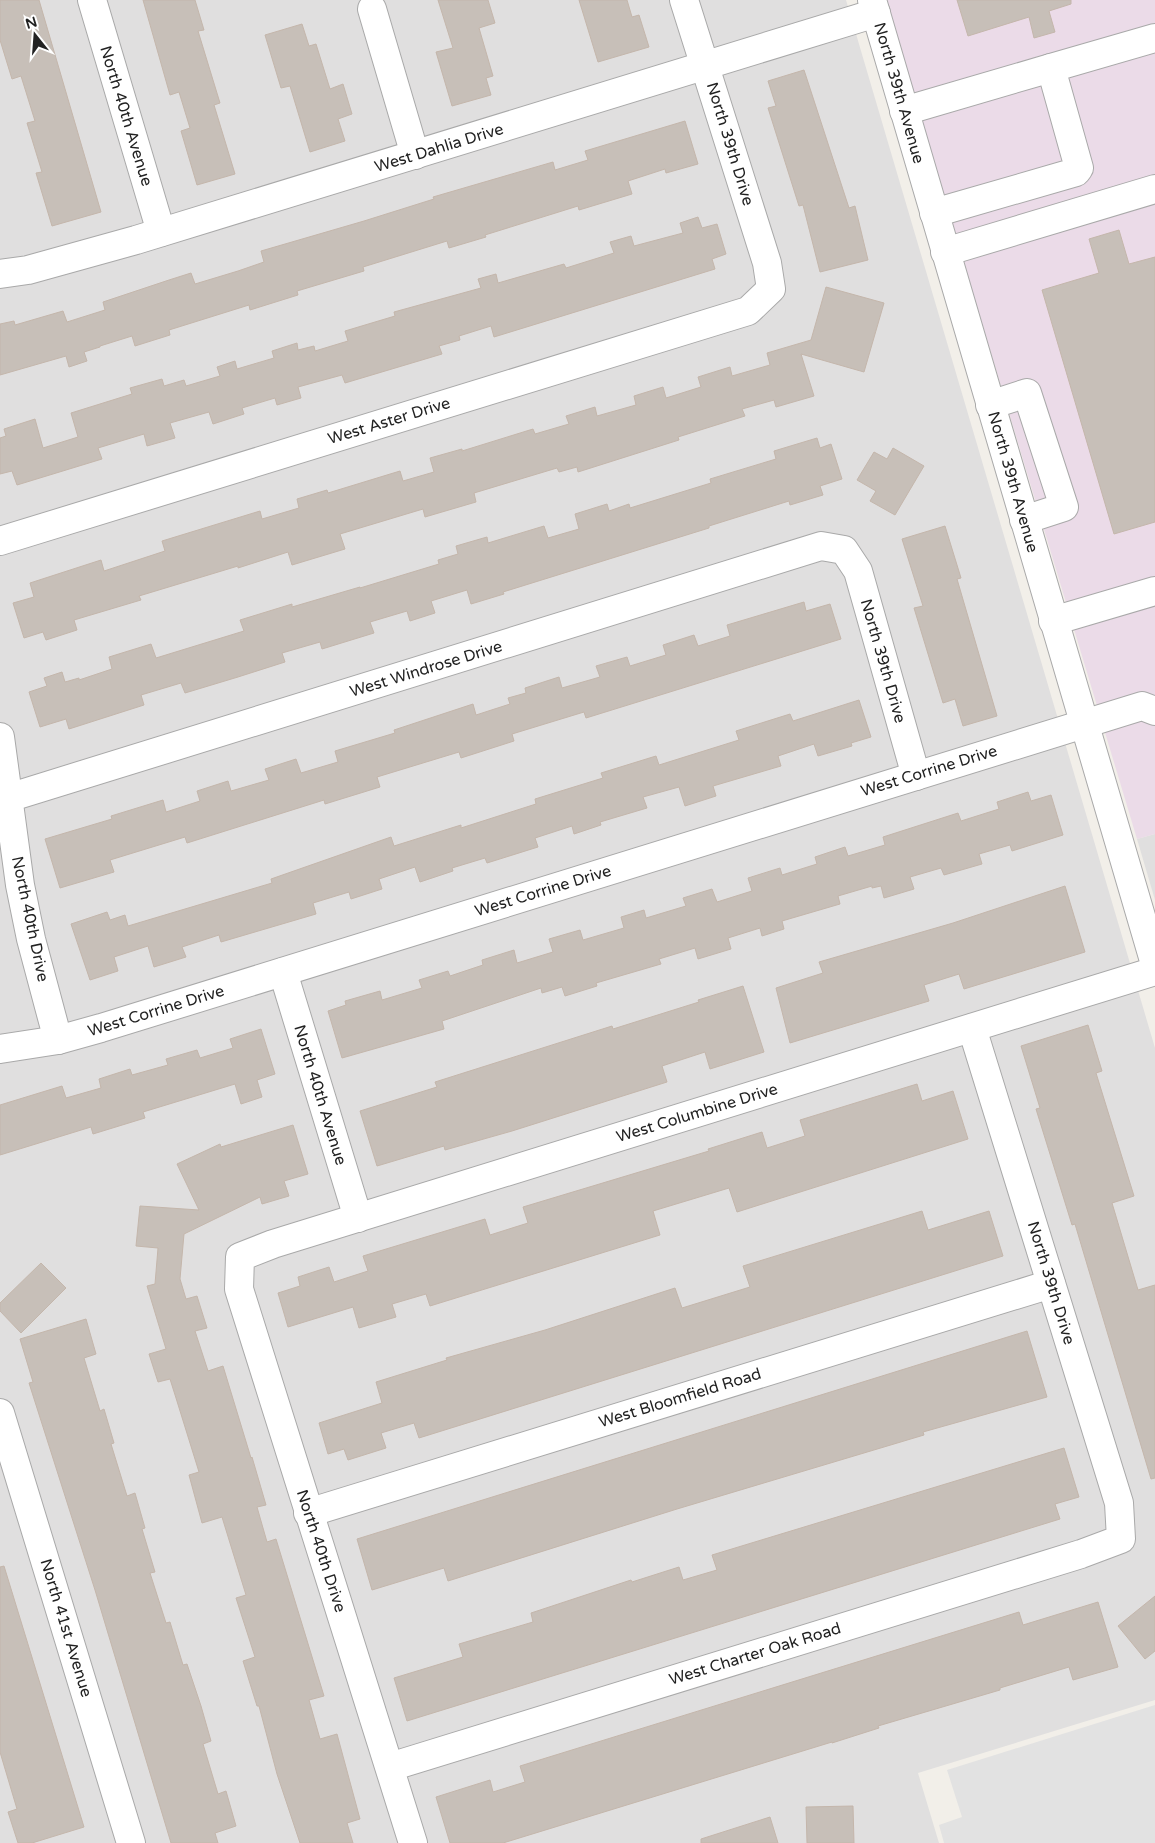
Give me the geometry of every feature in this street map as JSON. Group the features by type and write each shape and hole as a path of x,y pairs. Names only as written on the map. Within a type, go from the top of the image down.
{"street":[{"name":"North 40th Avenue","path":"92,0 161,232"},
{"name":"North 39th Drive","path":"684,0 767,263 771,290"},
{"name":"West Dahlia Drive","path":"0,274 28,270 161,232 415,155 705,65 874,6"},
{"name":"North 39th Avenue","path":"874,6 1083,724 1155,964"},
{"path":"372,9 415,155"},
{"path":"904,111 1155,38"},
{"path":"934,213 1076,172 1079,168 1051,68"},
{"path":"946,252 1155,189"},
{"name":"West Aster Drive","path":"0,542 748,311 771,290"},
{"path":"990,405 1028,393 1064,507 1024,520"},
{"name":"West Windrose Drive","path":"8,798 821,546 844,550"},
{"name":"North 39th Drive","path":"844,550 858,572 916,776"},
{"path":"1053,621 1155,591"},
{"name":"West Corrine Drive","path":"0,1049 58,1040 1142,706 1155,711"},
{"name":"North 40th Drive","path":"0,737 22,894 58,1040"},
{"name":"West Columbine Drive","path":"240,1257 273,1244 1155,971"},
{"name":"North 40th Avenue","path":"283,972 358,1218"},
{"name":"North 39th Drive","path":"972,1028 1119,1504 1121,1539"},
{"name":"North 40th Drive","path":"240,1257 239,1289 413,1843"},
{"name":"West Bloomfield Road","path":"308,1513 1051,1284"},
{"name":"North 41st Avenue","path":"0,1413 131,1843"},
{"name":"West Charter Oak Road","path":"390,1767 1081,1554 1121,1539"}],"shaded area":[{"path":"0,0 846,0 1155,1048 1155,1700 918,1773 939,1843 0,1843"},
{"path":"885,0 1155,0 1155,834 1137,839"},
{"path":"1155,834 1155,900 1137,839"},
{"path":"1155,1705 1155,1843 944,1843 939,1825 962,1817 947,1770"}],"building":[{"path":"0,0 39,0 101,212 52,226 36,173 42,172 27,123 35,121 21,76 12,79 0,40"},
{"path":"143,0 195,0 204,30 198,31 220,103 214,105 235,174 197,185 181,131 190,128 179,92 170,95"},
{"path":"438,0 488,0 495,23 479,28 493,76 486,78 491,95 452,106 436,52 453,48"},
{"path":"579,0 627,0 632,17 639,15 649,47 598,62"},
{"path":"957,0 1071,0 1071,4 1049,11 1055,32 1034,38 1029,17 968,36"},
{"path":"302,24 309,46 316,44 330,89 343,84 352,114 338,119 345,141 310,152 290,86 281,88 265,35"},
{"path":"804,70 849,208 855,206 868,260 820,272 803,205 799,206 768,108 776,106 768,81"},
{"path":"685,121 698,164 666,173 665,169 628,181 632,194 579,210 578,206 449,248 447,241 363,267 364,271 297,291 298,295 250,310 249,305 169,330 170,335 135,346 132,336 84,352 87,361 69,367 66,356 0,375 0,324 14,321 15,325 63,311 67,322 105,310 103,302 169,280 191,273 195,284 238,271 264,262 261,251 434,199 433,197 553,162 555,170 588,160 585,151"},
{"path":"698,217 702,228 717,224 726,254 712,259 715,269 494,337 491,326 459,336 460,340 439,346 442,354 345,383 342,375 298,387 301,398 277,405 275,398 242,408 244,414 213,424 209,412 170,423 175,438 147,446 144,434 98,448 102,459 17,485 12,471 0,474 0,438 6,436 4,429 35,419 43,448 78,437 71,413 132,394 130,388 162,379 164,386 184,380 186,386 220,376 217,367 235,361 237,369 274,358 272,351 297,343 298,350 314,346 315,351 348,341 345,331 395,316 394,312 481,288 478,279 496,274 498,283 564,264 566,268 614,253 610,242 631,236 634,246 683,233 680,223"},
{"path":"1119,230 1129,264 1155,257 1155,522 1114,534 1042,290 1099,273 1089,239"},
{"path":"826,287 884,303 864,372 801,354 814,396 776,407 774,400 742,409 745,416 678,437 679,440 578,472 577,467 559,472 557,468 474,493 476,502 425,517 423,509 340,534 345,549 292,565 288,552 139,596 141,600 74,620 77,630 46,640 43,632 24,638 13,603 34,597 30,583 101,560 104,571 165,551 162,541 260,511 262,519 299,508 297,499 327,490 328,493 400,471 403,481 434,472 430,458 462,449 462,451 533,429 535,434 569,424 566,416 595,407 597,416 636,405 634,396 663,387 666,398 701,387 698,377 730,367 732,376 770,365 767,353 811,340"},
{"path":"817,438 820,448 831,444 842,479 820,486 823,495 790,505 789,501 503,592 504,594 471,604 467,590 431,601 435,613 410,621 407,611 370,622 374,633 322,649 320,642 282,653 285,662 185,693 181,683 141,695 144,705 69,729 66,719 40,727 29,692 47,686 44,678 62,672 65,682 79,678 79,680 112,669 109,657 151,644 156,658 244,631 240,620 292,604 292,607 360,588 439,564 438,560 458,554 456,546 487,537 488,543 544,526 548,538 579,529 575,514 607,504 609,511 629,504 630,508 711,483 710,479 776,459 774,451"},
{"path":"893,448 924,466 895,515 870,501 876,491 857,480 874,452 887,459"},
{"path":"945,526 961,578 957,579 997,716 963,726 955,699 943,703 914,608 923,606 902,539"},
{"path":"804,602 806,611 830,604 841,639 586,718 584,712 512,734 514,741 461,758 459,752 377,777 380,787 325,804 324,800 187,843 185,837 110,860 114,872 60,888 45,839 112,819 111,816 163,800 166,812 200,801 197,791 228,781 231,791 269,780 265,769 296,759 301,773 338,762 335,751 395,733 394,730 473,704 476,715 510,704 508,698 526,693 525,688 559,677 562,688 600,677 596,666 627,657 630,666 666,655 663,645 694,635 698,646 730,636 727,625"},
{"path":"859,700 871,737 851,743 852,746 818,756 814,744 778,756 781,766 713,786 716,796 685,806 679,787 643,797 647,808 600,822 601,825 574,834 572,826 535,838 538,847 487,863 485,858 452,868 453,871 420,882 415,867 379,879 382,889 351,899 349,892 313,903 316,914 221,942 219,935 182,947 186,957 154,967 148,946 114,957 118,971 90,980 71,924 107,912 110,920 125,915 128,926 272,883 271,879 391,837 394,846 461,825 461,828 536,804 535,799 603,778 601,773 656,756 659,765 739,740 736,731 790,714 793,721"},
{"path":"1028,792 1031,801 1051,795 1063,835 1012,851 1010,845 979,854 982,864 944,875 941,868 910,877 914,889 884,898 881,886 872,888 872,886 838,896 840,904 782,921 784,929 762,936 760,928 728,938 731,949 698,959 695,948 659,959 661,964 596,983 597,986 565,996 562,987 542,993 541,988 442,1021 444,1029 342,1058 328,1011 346,1005 345,1001 380,991 382,1000 422,988 419,980 448,971 450,976 483,965 482,960 514,950 517,963 553,952 549,939 580,930 583,940 624,928 621,917 644,910 646,918 686,906 683,898 712,889 717,902 752,891 748,878 780,868 782,875 817,864 815,857 845,847 848,856 885,845 883,837 958,813 961,821 999,809 997,802"},
{"path":"1065,886 1085,952 964,989 959,974 924,985 929,1001 790,1043 776,988 823,973 819,962 953,923"},
{"path":"743,986 764,1052 710,1069 705,1052 662,1066 667,1082 512,1131 445,1150 444,1146 377,1166 360,1111 437,1087 435,1082 612,1026 613,1029"},
{"path":"1088,1025 1102,1071 1096,1073 1134,1196 1112,1203 1138,1290 1155,1285 1155,1478 1151,1479 1075,1224 1072,1225 1036,1109 1040,1108 1021,1046"},
{"path":"261,1029 275,1074 257,1080 262,1097 241,1104 235,1084 143,1112 145,1118 93,1134 91,1127 0,1155 0,1105 62,1086 66,1098 101,1088 99,1079 130,1069 132,1075 168,1065 166,1059 197,1050 200,1058 233,1048 230,1039"},
{"path":"917,1084 922,1101 953,1091 968,1139 737,1212 729,1188 653,1211 660,1235 430,1306 426,1294 392,1304 396,1317 359,1328 353,1307 288,1327 278,1293 300,1286 298,1277 329,1267 334,1282 368,1271 363,1256 485,1219 490,1235 528,1223 523,1207 709,1151 708,1149 762,1132 767,1148 805,1136 800,1120"},
{"path":"293,1125 308,1174 284,1181 289,1196 262,1204 260,1197 184,1234 180,1279 186,1299 197,1296 207,1328 195,1331 208,1371 223,1366 252,1457 266,1505 257,1507 267,1542 276,1539 324,1696 309,1700 320,1739 337,1734 360,1819 347,1823 353,1843 300,1843 277,1774 259,1706 257,1706 243,1661 255,1657 236,1598 246,1595 222,1517 202,1523 189,1475 199,1472 176,1398 170,1379 158,1382 149,1354 166,1349 147,1286 155,1284 158,1248 136,1246 140,1206 199,1210 177,1164 220,1144 221,1147"},
{"path":"922,1211 928,1230 989,1211 1003,1256 419,1438 414,1423 381,1433 386,1448 348,1460 344,1449 328,1454 319,1423 382,1403 376,1382 447,1360 446,1358 545,1330 675,1288 682,1308 750,1287 743,1266"},
{"path":"41,1263 66,1288 21,1333 0,1311 0,1303"},
{"path":"86,1319 96,1354 84,1358 100,1411 104,1409 114,1443 111,1444 127,1496 135,1493 145,1528 142,1529 155,1572 150,1573 166,1623 170,1622 183,1665 187,1664 201,1706 211,1741 203,1744 218,1794 226,1791 236,1826 215,1833 218,1843 171,1843 95,1590 29,1383 33,1382 20,1339"},
{"path":"1027,1331 1047,1397 923,1432 924,1435 677,1509 448,1581 444,1568 372,1590 357,1539"},
{"path":"1064,1448 1079,1497 1055,1504 1060,1519 407,1721 394,1678 463,1657 459,1644 533,1622 531,1613 631,1580 632,1582 679,1567 683,1580 717,1570 712,1555"},
{"path":"4,1566 84,1827 32,1843 18,1843 8,1812 17,1809 0,1752 0,1567"},
{"path":"1155,1596 1155,1651 1145,1659 1118,1626"},
{"path":"1098,1602 1118,1667 1073,1680 1069,1667 1000,1688 1000,1690 878,1726 879,1728 832,1743 503,1843 450,1843 436,1797 490,1780 493,1792 525,1782 520,1766 1019,1612 1023,1625"},
{"path":"853,1806 854,1843 807,1843 806,1807"},
{"path":"770,1817 778,1843 701,1843 701,1839"}]}
